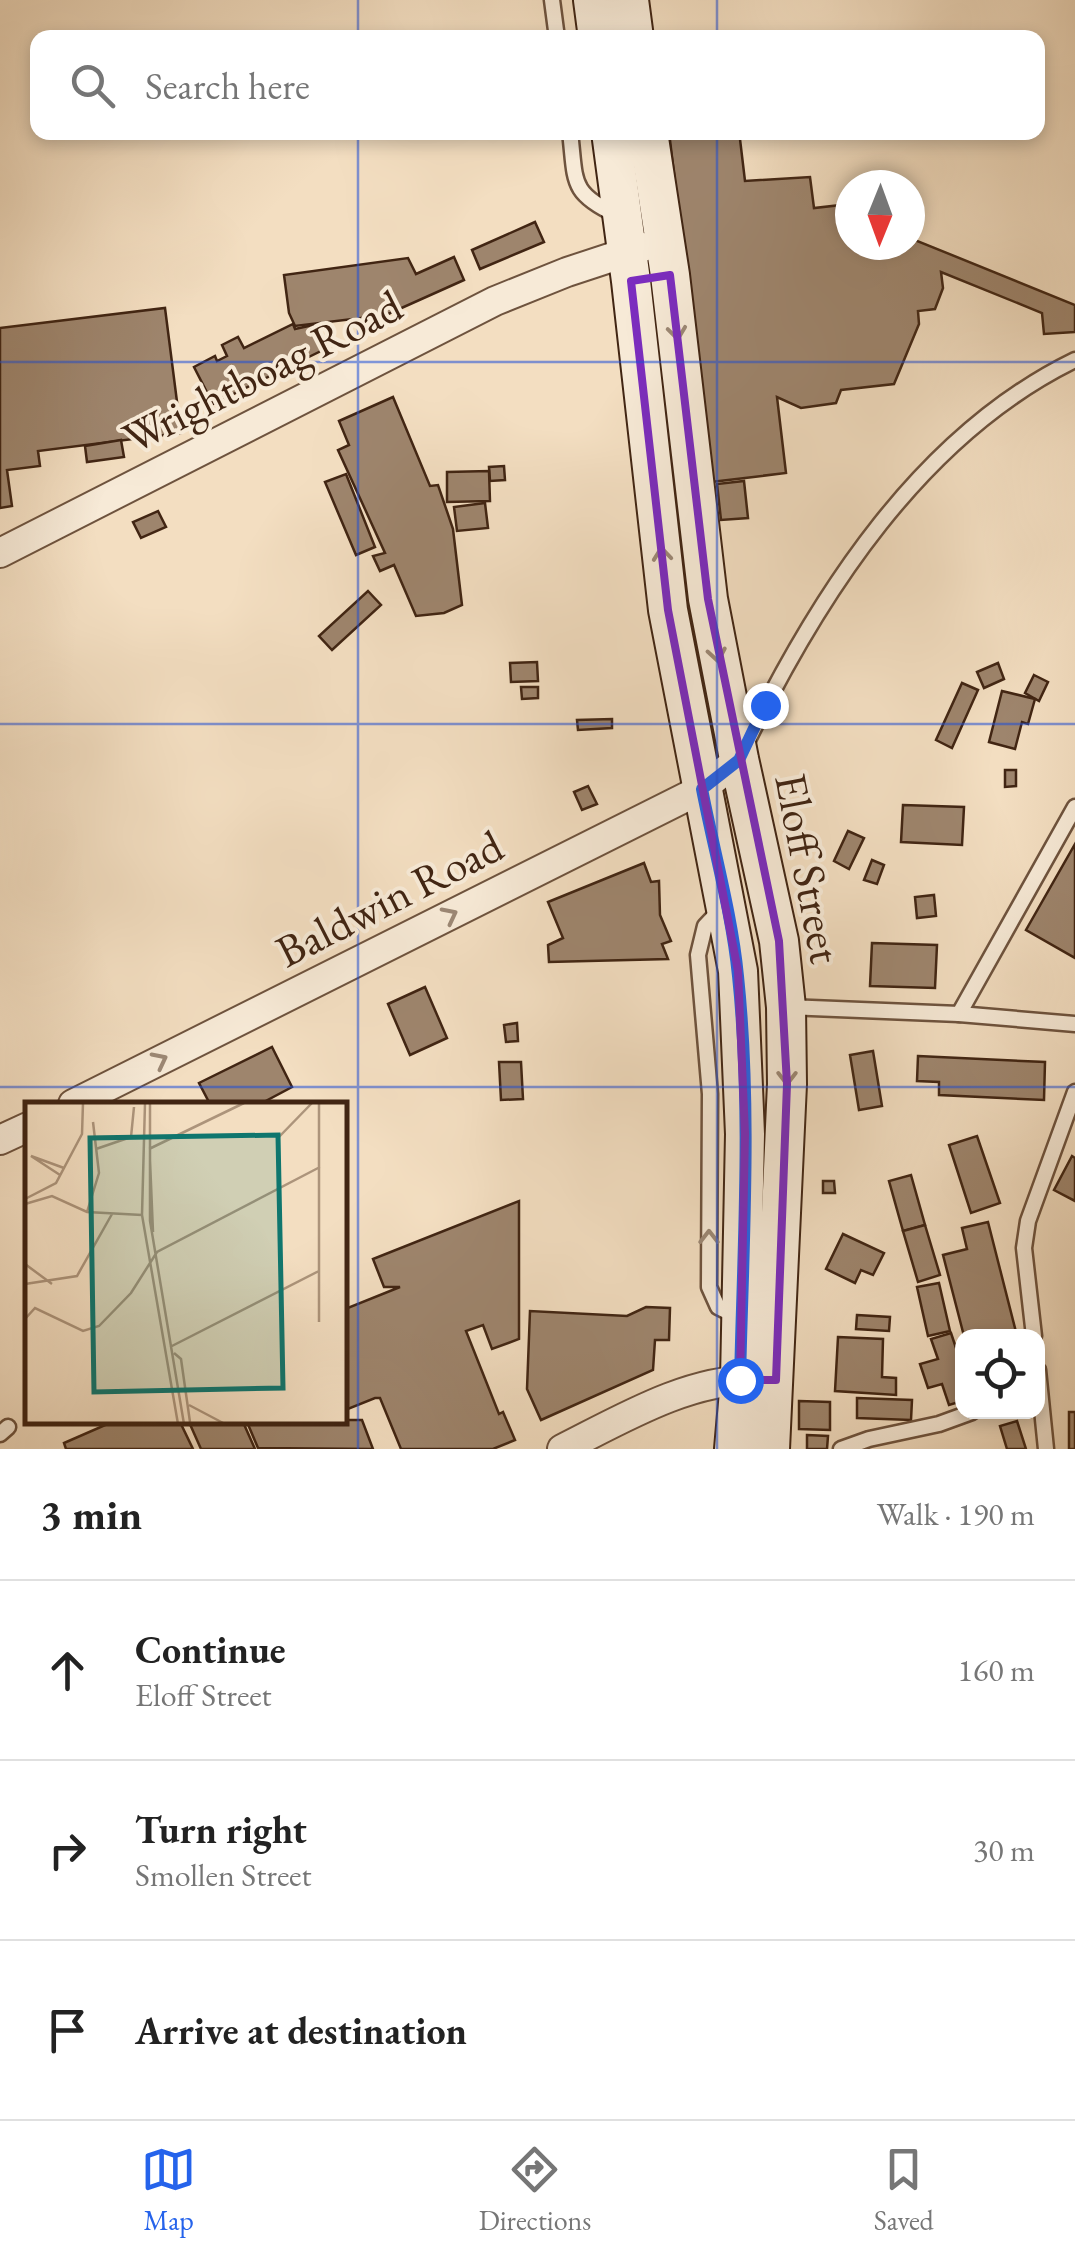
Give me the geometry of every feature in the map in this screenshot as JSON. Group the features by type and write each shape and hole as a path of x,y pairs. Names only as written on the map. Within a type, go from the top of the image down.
{"street":[{"path":"593,0 597,30"},
{"path":"629,0 633,30"},
{"name":"Eloff Street","path":"612,140 668,610 738,971 745,1134 741,1319 758,1380 770,1449"},
{"name":"Eloff Street","path":"649,140 708,598 779,941 786,1007 787,1084 758,1380 734,1449"},
{"name":"Wrightboag Road","path":"0,553 495,301 627,249 667,259"},
{"path":"656,502 696,496"},
{"name":"Baldwin Road","path":"76,1102 702,789 739,760"},
{"path":"0,1140 25,1128"},
{"path":"562,1449 663,1399 758,1380"}],"lane":[{"path":"552,0 556,30"},
{"path":"571,140 582,196 627,249"},
{"path":"739,760 765,705 853,558 926,472 978,424 1041,377 1075,360"},
{"path":"959,1014 1075,807"},
{"path":"786,1007 959,1014 1075,1024"},
{"path":"1033,1329 1024,1248 1028,1222 1075,1092"},
{"path":"841,1449 869,1438 955,1418"},
{"path":"1042,1419 1046,1449"}],"highlighted area":[{"path":"670,275 708,599 779,941 787,1084 776,1380 740,1380 745,1134 738,971 668,610 631,281"}],"building":[{"path":"670,140 740,140 745,181 810,177 814,208 835,206 835,260 925,260 925,244 1075,305 1075,332 1044,334 1042,313 941,272 943,288 935,309 918,311 919,324 894,384 841,390 836,403 801,408 777,397 786,473 711,482"},
{"path":"535,222 544,242 480,269 472,250"},
{"path":"454,257 464,280 386,315 295,326 289,313 284,275 408,258 416,274"},
{"path":"165,308 181,433 38,451 40,466 7,470 12,506 0,508 0,328"},
{"path":"293,324 295,329 313,325 325,349 213,404 194,367 215,356 217,361 227,356 222,345 238,337 244,348"},
{"path":"393,397 430,486 438,485 453,529 462,605 444,613 416,616 394,565 380,571 373,556 385,553 338,450 349,445 339,421"},
{"path":"121,440 124,457 87,462 85,446"},
{"path":"504,466 505,480 490,481 489,467"},
{"path":"489,471 490,501 447,502 447,472"},
{"path":"346,474 375,547 356,555 325,482"},
{"path":"744,481 748,518 721,520 717,484"},
{"path":"485,503 488,528 457,531 454,507"},
{"path":"158,511 166,527 141,538 133,522"},
{"path":"368,591 381,605 332,650 319,636"},
{"path":"537,662 538,681 511,682 510,663"},
{"path":"998,663 1004,679 984,688 977,672"},
{"path":"1034,675 1048,682 1039,701 1025,693"},
{"path":"962,683 978,690 952,748 936,740"},
{"path":"521,687 538,687 538,698 522,699"},
{"path":"1002,691 1035,699 1028,724 1022,722 1015,749 989,742"},
{"path":"612,719 612,728 578,730 577,720"},
{"path":"1005,770 1016,770 1016,786 1005,787"},
{"path":"588,786 597,804 582,810 574,792"},
{"path":"903,805 964,807 962,845 901,842"},
{"path":"848,831 864,838 849,869 834,861"},
{"path":"1075,844 1075,958 1026,930"},
{"path":"872,860 884,865 877,884 864,880"},
{"path":"644,863 651,882 659,881 660,915 671,941 662,944 668,959 549,962 548,945 563,938 548,902"},
{"path":"934,895 936,916 917,918 915,897"},
{"path":"872,943 937,945 935,988 870,986"},
{"path":"425,987 447,1038 410,1055 388,1004"},
{"path":"517,1023 518,1041 506,1042 504,1025"},
{"path":"272,1047 292,1087 264,1102 209,1102 199,1083"},
{"path":"873,1051 882,1106 859,1110 850,1055"},
{"path":"918,1056 1045,1062 1044,1100 939,1095 939,1082 917,1081"},
{"path":"499,1062 521,1062 523,1099 501,1100"},
{"path":"977,1136 1000,1203 971,1213 949,1145"},
{"path":"1072,1156 1075,1158 1075,1201 1054,1190"},
{"path":"911,1175 925,1225 903,1231 889,1181"},
{"path":"823,1181 834,1181 835,1193 823,1193"},
{"path":"519,1201 519,1339 492,1349 483,1325 466,1331 499,1414 503,1412 515,1440 493,1449 401,1449 380,1398 348,1409 348,1308 400,1287 384,1287 373,1259"},
{"path":"988,1222 1015,1329 962,1329 943,1255 967,1249 962,1228"},
{"path":"925,1225 940,1275 918,1282 903,1231"},
{"path":"843,1234 884,1253 873,1275 861,1270 855,1283 826,1269"},
{"path":"939,1283 950,1331 928,1336 917,1287"},
{"path":"646,1307 670,1308 669,1340 655,1340 653,1370 541,1420 527,1389 530,1311 627,1316"},
{"path":"857,1315 890,1317 889,1331 856,1329"},
{"path":"951,1333 955,1345 955,1403 949,1405 942,1384 928,1388 920,1364 938,1359 931,1339"},
{"path":"838,1337 883,1339 882,1377 896,1378 896,1395 835,1391"},
{"path":"857,1398 912,1400 911,1420 857,1418"},
{"path":"799,1401 830,1402 830,1430 799,1429"},
{"path":"1069,1412 1075,1412 1075,1449 1069,1449"},
{"path":"348,1420 362,1420 373,1449 258,1448 248,1424 348,1424"},
{"path":"1017,1421 1026,1449 1007,1449 1000,1426"},
{"path":"107,1424 181,1424 193,1449 66,1449 64,1443"},
{"path":"190,1424 244,1424 255,1449 201,1449"},
{"path":"807,1435 828,1436 827,1449 807,1449"}],"route":[{"path":"740,1380 743,1035 738,971 702,789 739,760 765,705"}]}
